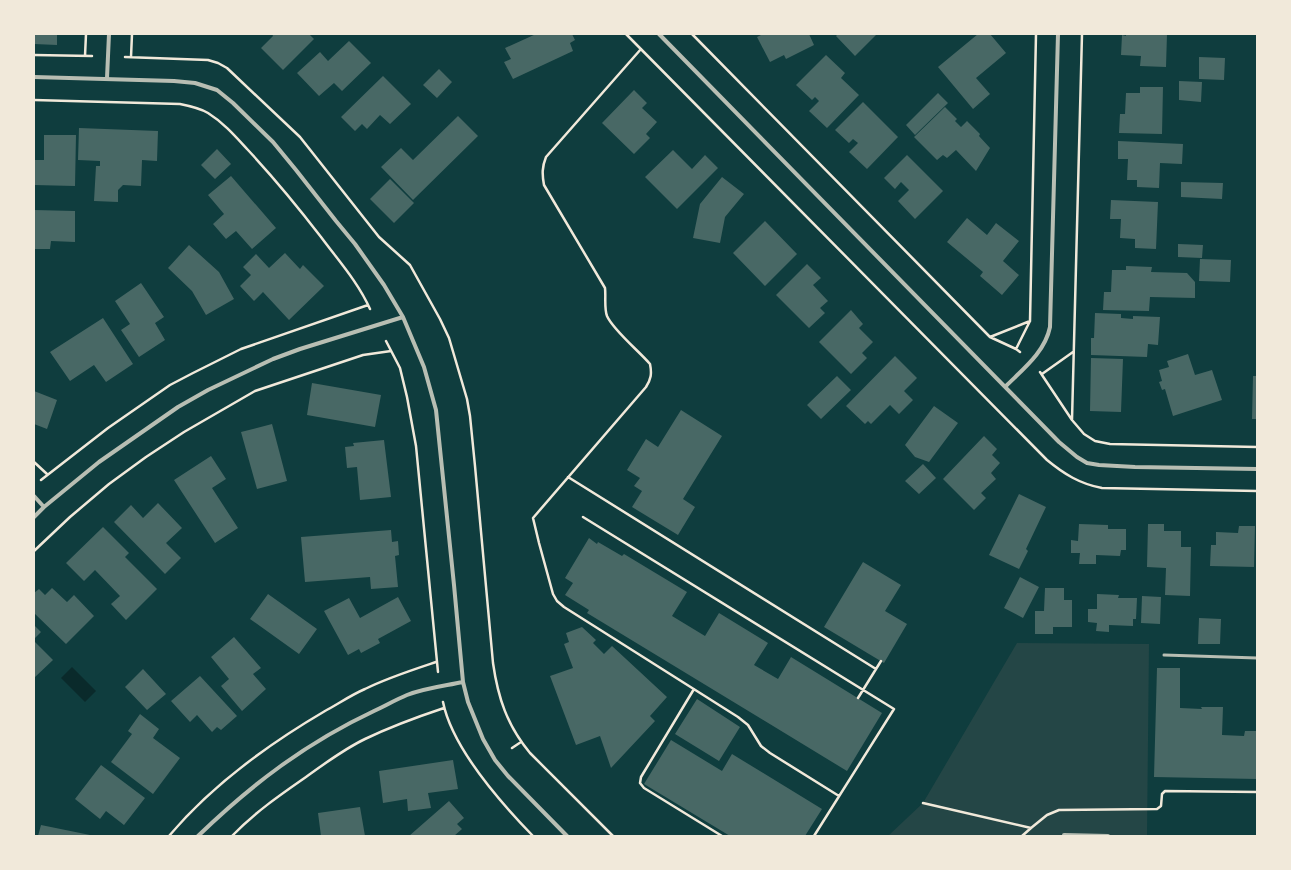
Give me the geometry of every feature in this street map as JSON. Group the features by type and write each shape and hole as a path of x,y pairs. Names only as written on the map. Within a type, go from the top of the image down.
{"street":[{"path":"107,78 109,34"},
{"path":"659,34 1006,386 1059,442 1077,457 1087,463 1113,466 1257,469"},
{"path":"1006,386 1044,345 1050,327 1058,34"},
{"path":"34,77 107,78 195,83 217,90 249,118 273,142 368,262 384,285 403,318 424,367 436,410 463,682 468,702 483,739 495,760 508,776 567,836"},
{"path":"34,517 99,462 178,407 208,390 273,359 300,349 403,318"},
{"path":"34,496 44,507"},
{"path":"198,836 256,783 292,757 328,734 408,695 428,689 463,682"},
{"path":"1064,835 1108,836"}],"lane":[{"path":"1164,655 1257,658"}],"path":[{"path":"85,56 86,34"},
{"path":"131,57 132,34"},
{"path":"692,34 990,337 1020,352"},
{"path":"1016,349 1030,321 1036,34"},
{"path":"1072,420 1082,34"},
{"path":"641,49 553,148 546,157 542,174 544,185 605,288 607,315 612,324 650,364 652,372 651,379 646,387 533,518 538,543 553,594 557,601 564,607 748,725 761,746 839,796"},
{"path":"34,55 92,56"},
{"path":"125,57 208,60 227,68 287,123 300,137 379,237 410,265 420,281 449,338 467,399 475,459 496,680 508,719 521,742 613,836"},
{"path":"34,100 180,104 193,106 208,113 223,124 269,172 292,199 346,269 370,309"},
{"path":"990,337 1030,321"},
{"path":"386,342 400,368 406,390 416,446 438,672"},
{"path":"34,551 81,507 146,457 184,432 255,391 363,355 391,351"},
{"path":"1074,351 1042,374 1072,420 1089,438 1103,443 1257,447"},
{"path":"34,462 47,474 41,480"},
{"path":"568,477 876,669"},
{"path":"583,517 894,709 814,836"},
{"path":"168,836 213,790 274,743 311,719 365,689 436,662"},
{"path":"858,698 881,662"},
{"path":"694,689 641,777 640,783 644,788 722,836"},
{"path":"443,702 444,708 456,736 478,772 508,809 533,836"},
{"path":"232,836 266,806 318,768 351,747 414,718 444,708"},
{"path":"512,748 521,742"},
{"path":"478,772 484,767"},
{"path":"1022,836 1047,814 1059,810 1157,809 1161,806 1162,794 1165,791 1257,792"},
{"path":"923,803 1031,828"}],"shaded area":[{"path":"1017,643 1149,644 1147,836 888,836 923,803"},
{"path":"72,667 96,691 85,702 61,678"}],"building":[{"path":"34,34 57,34 57,45 34,44"},
{"path":"272,34 309,34 314,39 283,70 261,48 273,36"},
{"path":"536,34 572,34 575,40 570,43 573,51 513,79 504,62 511,59 505,48"},
{"path":"763,34 809,34 814,45 786,59 784,55 770,62 757,37"},
{"path":"838,34 877,34 855,56 836,36"},
{"path":"978,34 990,34 1006,53 976,78 990,94 973,109 938,67"},
{"path":"1126,34 1167,34 1166,67 1140,66 1141,56 1121,55 1122,35 1126,36"},
{"path":"349,41 371,63 342,91 334,83 319,96 297,73 320,52 328,61"},
{"path":"826,55 845,73 841,78 859,95 827,128 809,111 819,101 815,97 812,100 796,85"},
{"path":"1199,57 1225,58 1224,80 1199,79"},
{"path":"439,69 452,82 437,98 423,85"},
{"path":"383,76 411,104 390,124 380,115 367,129 362,124 355,131 341,117"},
{"path":"1179,81 1202,82 1201,102 1179,100"},
{"path":"1140,87 1163,87 1162,134 1119,133 1120,114 1125,114 1126,93 1140,93"},
{"path":"634,90 647,103 642,108 657,122 646,134 650,138 634,154 602,123"},
{"path":"938,93 948,103 915,135 906,125"},
{"path":"863,102 898,137 867,169 849,152 858,143 853,139 849,143 835,130"},
{"path":"945,107 957,119 955,121 961,127 967,121 980,134 979,136 990,148 976,171 956,150 947,158 943,155 937,160 914,137"},
{"path":"458,116 478,136 413,200 381,167 401,148 413,160"},
{"path":"79,128 158,131 157,161 142,160 141,186 123,185 118,190 118,202 94,201 96,166 100,166 100,161 78,160"},
{"path":"44,135 76,135 75,186 34,185 34,160 44,160"},
{"path":"1118,141 1183,144 1182,164 1160,163 1159,188 1137,187 1137,180 1127,180 1128,159 1118,159"},
{"path":"217,149 231,164 215,179 201,165"},
{"path":"673,150 692,169 705,155 718,168 677,209 645,177"},
{"path":"907,155 943,191 915,219 898,201 909,190 901,182 895,189 884,178"},
{"path":"231,176 276,228 252,249 236,231 226,239 213,224 224,214 208,195"},
{"path":"722,177 744,194 725,217 720,243 693,238 700,204"},
{"path":"390,179 414,203 394,223 370,199"},
{"path":"1181,182 1223,183 1222,199 1181,197"},
{"path":"1111,200 1158,202 1156,249 1135,248 1135,239 1120,238 1121,219 1110,219"},
{"path":"34,210 75,211 75,242 51,241 50,249 34,249"},
{"path":"967,218 987,235 996,223 1019,241 1003,261 1019,275 1002,295 980,276 983,272 947,242"},
{"path":"765,221 797,254 765,286 733,253"},
{"path":"1178,244 1203,245 1202,258 1178,257"},
{"path":"189,245 219,272 234,299 206,315 192,291 168,268"},
{"path":"285,253 300,269 303,265 324,286 289,320 263,292 254,301 240,286 251,275 243,267 256,254 269,268"},
{"path":"1200,259 1231,260 1230,282 1199,281"},
{"path":"807,264 821,278 813,285 828,301 820,308 825,313 809,328 776,295"},
{"path":"1126,266 1152,267 1151,272 1187,273 1195,282 1195,298 1150,297 1149,311 1103,310 1104,292 1111,292 1112,270 1126,270"},
{"path":"141,283 164,317 155,323 165,340 139,357 121,330 130,324 115,301"},
{"path":"851,310 863,324 859,328 873,342 862,353 867,358 851,374 819,342"},
{"path":"1095,313 1121,314 1121,318 1133,319 1133,316 1160,317 1158,345 1148,344 1147,357 1091,355 1091,338 1094,338"},
{"path":"103,318 133,364 106,382 94,365 70,381 50,352"},
{"path":"1188,354 1195,375 1212,370 1222,400 1173,416 1165,389 1162,390 1159,382 1162,381 1159,370 1169,367 1167,361"},
{"path":"895,356 917,378 904,391 913,400 899,414 890,405 871,424 868,421 865,424 846,406"},
{"path":"1091,358 1123,359 1121,412 1090,411"},
{"path":"837,376 851,390 821,419 807,405"},
{"path":"1253,376 1257,376 1257,419 1252,419"},
{"path":"312,383 381,395 375,427 307,415"},
{"path":"34,391 57,400 47,429 34,424"},
{"path":"934,406 958,423 929,462 915,457 905,445"},
{"path":"681,410 722,436 683,499 695,507 678,535 632,507 642,491 634,486 640,478 627,470 646,439 658,447"},
{"path":"272,424 287,481 257,489 241,432"},
{"path":"984,436 997,449 992,455 1000,463 991,473 996,479 981,493 986,498 974,510 943,479"},
{"path":"384,440 391,497 360,500 357,467 347,468 345,447 354,446 353,443"},
{"path":"211,456 226,479 212,488 238,528 215,543 174,480"},
{"path":"923,464 936,478 919,494 905,481"},
{"path":"1019,494 1046,507 1026,549 1028,551 1019,569 989,555"},
{"path":"158,503 182,528 166,543 181,558 165,574 114,522 131,505 143,518"},
{"path":"1079,524 1108,525 1108,529 1126,529 1126,550 1121,550 1120,556 1096,555 1096,564 1079,564 1080,553 1071,553 1071,540 1078,541"},
{"path":"1148,524 1164,524 1164,531 1181,531 1181,547 1191,547 1190,596 1165,595 1166,568 1147,567"},
{"path":"1239,526 1255,526 1254,567 1210,566 1211,545 1216,545 1216,532 1238,533"},
{"path":"103,527 129,553 125,557 157,589 126,620 111,604 120,596 95,570 84,581 66,563"},
{"path":"391,530 392,542 398,541 399,555 395,556 398,587 371,589 370,577 305,582 301,537"},
{"path":"589,538 597,544 598,542 622,556 624,554 687,592 672,616 705,636 719,613 768,643 754,665 778,679 791,657 882,713 847,771 587,613 589,610 565,595 573,583 565,578"},
{"path":"863,562 901,585 885,611 907,624 884,663 824,627"},
{"path":"1020,577 1039,587 1023,618 1004,608"},
{"path":"52,588 67,602 74,595 94,616 66,644 34,613 34,593 39,589 45,595"},
{"path":"1045,588 1064,588 1064,600 1072,600 1072,627 1053,627 1053,634 1035,634 1035,611 1044,611"},
{"path":"268,594 317,629 299,654 250,619"},
{"path":"1097,594 1119,595 1118,598 1137,598 1136,619 1133,619 1133,626 1109,625 1109,632 1096,631 1097,623 1088,622 1088,609 1097,609"},
{"path":"1142,596 1161,597 1160,624 1141,623"},
{"path":"398,597 411,621 378,639 380,643 361,653 359,649 348,655 324,611 349,598 360,618"},
{"path":"1199,618 1221,619 1220,644 1198,644"},
{"path":"34,625 41,632 34,639"},
{"path":"582,627 596,640 593,643 604,654 612,646 667,697 650,716 655,721 611,768 600,736 576,745 550,676 573,668 564,644 569,642 566,633"},
{"path":"234,637 261,668 253,674 266,689 242,711 221,686 229,679 211,657"},
{"path":"34,641 53,660 34,678"},
{"path":"1157,668 1180,668 1180,708 1202,709 1201,707 1223,707 1222,735 1244,736 1245,731 1257,731 1257,779 1154,777"},
{"path":"143,669 166,694 147,710 125,687"},
{"path":"200,676 237,716 221,730 217,727 212,732 197,715 190,722 171,701"},
{"path":"697,699 740,727 719,761 675,734"},
{"path":"140,714 159,729 153,738 180,758 153,794 111,762 132,734 128,731"},
{"path":"671,740 722,771 732,754 822,809 805,836 730,836 644,784"},
{"path":"453,760 458,789 428,793 431,808 408,811 407,799 383,803 379,771"},
{"path":"101,765 145,798 124,825 106,811 100,819 75,799"},
{"path":"449,801 464,818 457,824 462,829 454,836 409,836"},
{"path":"360,807 365,836 321,836 318,813"},
{"path":"41,825 90,835 90,836 38,836"}]}
